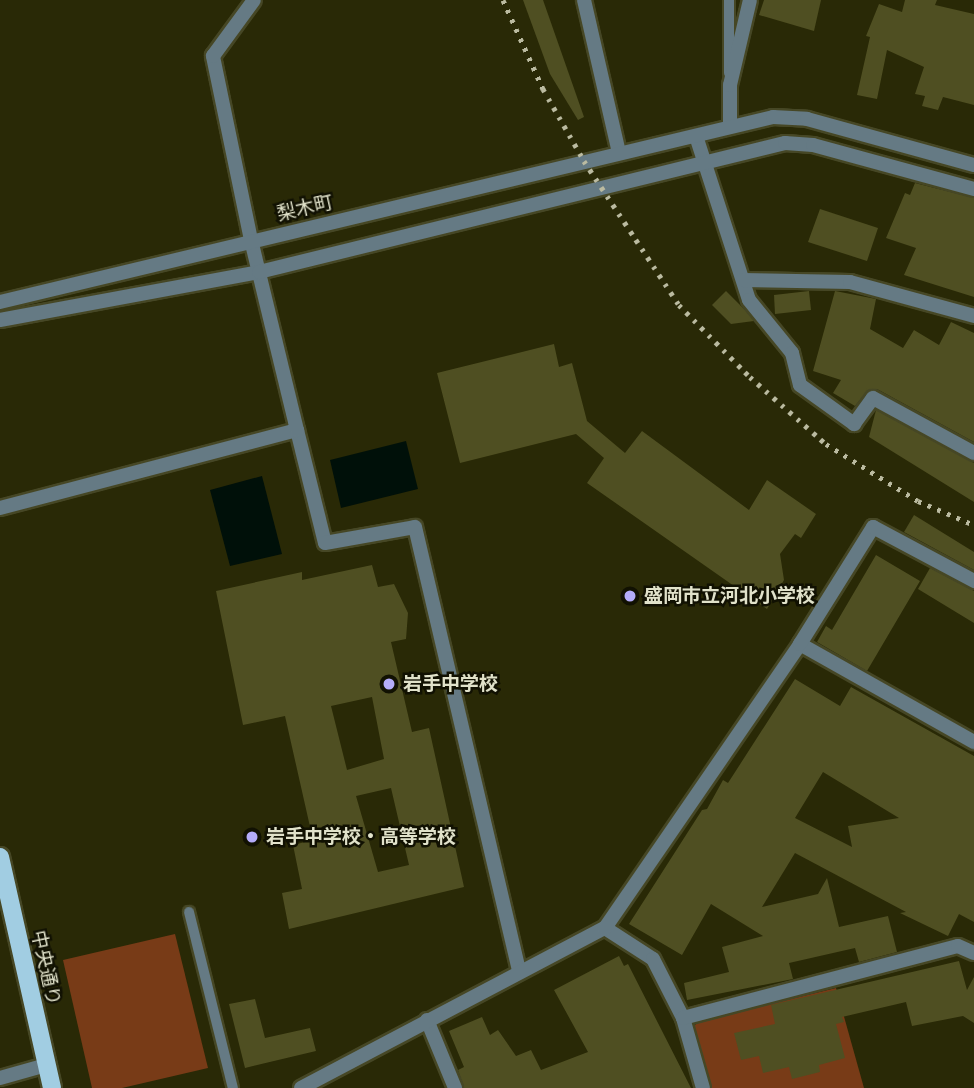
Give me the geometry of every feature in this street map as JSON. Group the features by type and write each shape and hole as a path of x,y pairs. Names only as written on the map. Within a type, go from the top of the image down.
{"main road":[{"name":"中央通り","path":"0,857 52,1088"}],"street":[{"path":"254,0 213,56 251,240 325,543 415,527 519,970"},
{"path":"584,0 619,153"},
{"path":"730,126 730,85 750,0"},
{"name":"梨木町","path":"0,302 773,117 807,119 974,165"},
{"path":"696,136 749,300 792,353 800,385 854,424 873,398 974,453"},
{"path":"0,320 259,272 785,143 813,145 974,189"},
{"path":"743,281 850,282 974,316"},
{"path":"0,509 297,430"},
{"path":"301,1088 519,970 605,928 800,644 873,527 974,581"},
{"path":"800,644 974,742"},
{"path":"605,928 653,959 683,1018 704,1088"},
{"path":"683,1018 958,946 974,953"},
{"path":"427,1020 455,1088"},
{"path":"0,1078 46,1065"}],"lane":[{"path":"729,0 730,85"},
{"path":"189,912 233,1088"}],"shaded area":[{"path":"406,441 418,489 341,508 330,460"},
{"path":"262,476 282,554 230,566 210,490"},
{"path":"175,934 208,1068 122,1088 92,1088 63,960"},
{"path":"836,988 864,1088 712,1088 694,1027 697,1022"}],"building":[{"path":"523,0 543,0 584,117 578,120 550,74"},
{"path":"764,0 821,0 814,31 759,15"},
{"path":"905,0 937,0 935,5 974,14 974,105 943,97 938,110 922,106 925,96 915,94 924,67 887,50 877,99 857,95 870,37 866,36 879,4 902,12"},
{"path":"915,183 974,198 974,297 904,275 916,248 886,238 905,193 910,195"},
{"path":"820,209 878,228 867,261 808,242"},
{"path":"726,291 754,321 731,324 712,305"},
{"path":"809,291 811,310 775,314 774,295"},
{"path":"835,291 876,299 870,329 903,348 914,330 939,345 951,322 974,333 974,442 877,389 868,390 855,406 833,393 841,380 813,371"},
{"path":"554,344 559,367 572,363 587,421 625,453 642,431 749,510 767,480 816,514 801,538 795,534 780,554 784,580 767,609 587,483 604,458 576,434 460,463 437,373"},
{"path":"876,410 974,463 974,502 869,437"},
{"path":"914,515 974,552 974,570 904,532"},
{"path":"876,555 920,581 867,671 817,642 826,626 832,630"},
{"path":"372,565 378,587 394,584 408,613 406,639 391,642 412,732 429,728 464,887 289,929 282,893 302,889 293,845 313,840 285,716 243,725 216,591 302,572 302,580","holes":["372,697 384,759 347,770 331,706","391,788 409,865 378,872 356,796"]},
{"path":"930,568 974,591 974,623 918,589"},
{"path":"795,679 840,706 851,687 974,756 974,922 959,914 948,936 900,913 906,912 795,853 762,907 818,894 827,878 839,927 888,916 897,952 859,962 855,948 789,963 793,979 687,1000 684,983 729,972 722,947 763,936 711,904 682,955 629,924 702,810 707,809 723,780 728,783","holes":["823,772 899,818 848,826 852,847 795,818"]},
{"path":"619,956 624,966 628,964 691,1088 464,1088 458,1070 464,1067 449,1031 482,1017 490,1035 498,1030 516,1056 531,1050 541,1070 588,1052 554,990"},
{"path":"959,961 967,990 974,977 974,1023 963,1016 912,1026 906,1002 842,1017 844,1022 836,1024 845,1058 819,1065 820,1072 792,1079 789,1067 763,1073 759,1056 741,1060 734,1033 775,1024 771,1005"},
{"path":"255,999 265,1038 310,1028 316,1051 245,1068 229,1004"}],"railway":[{"path":"503,0 543,89 584,161 679,305 750,377 826,444 918,501 974,525"}],"place":[{"name":"盛岡市立河北小学校","path":"630,596"},
{"name":"岩手中学校","path":"389,684"},
{"name":"岩手中学校・高等学校","path":"252,837"}]}
